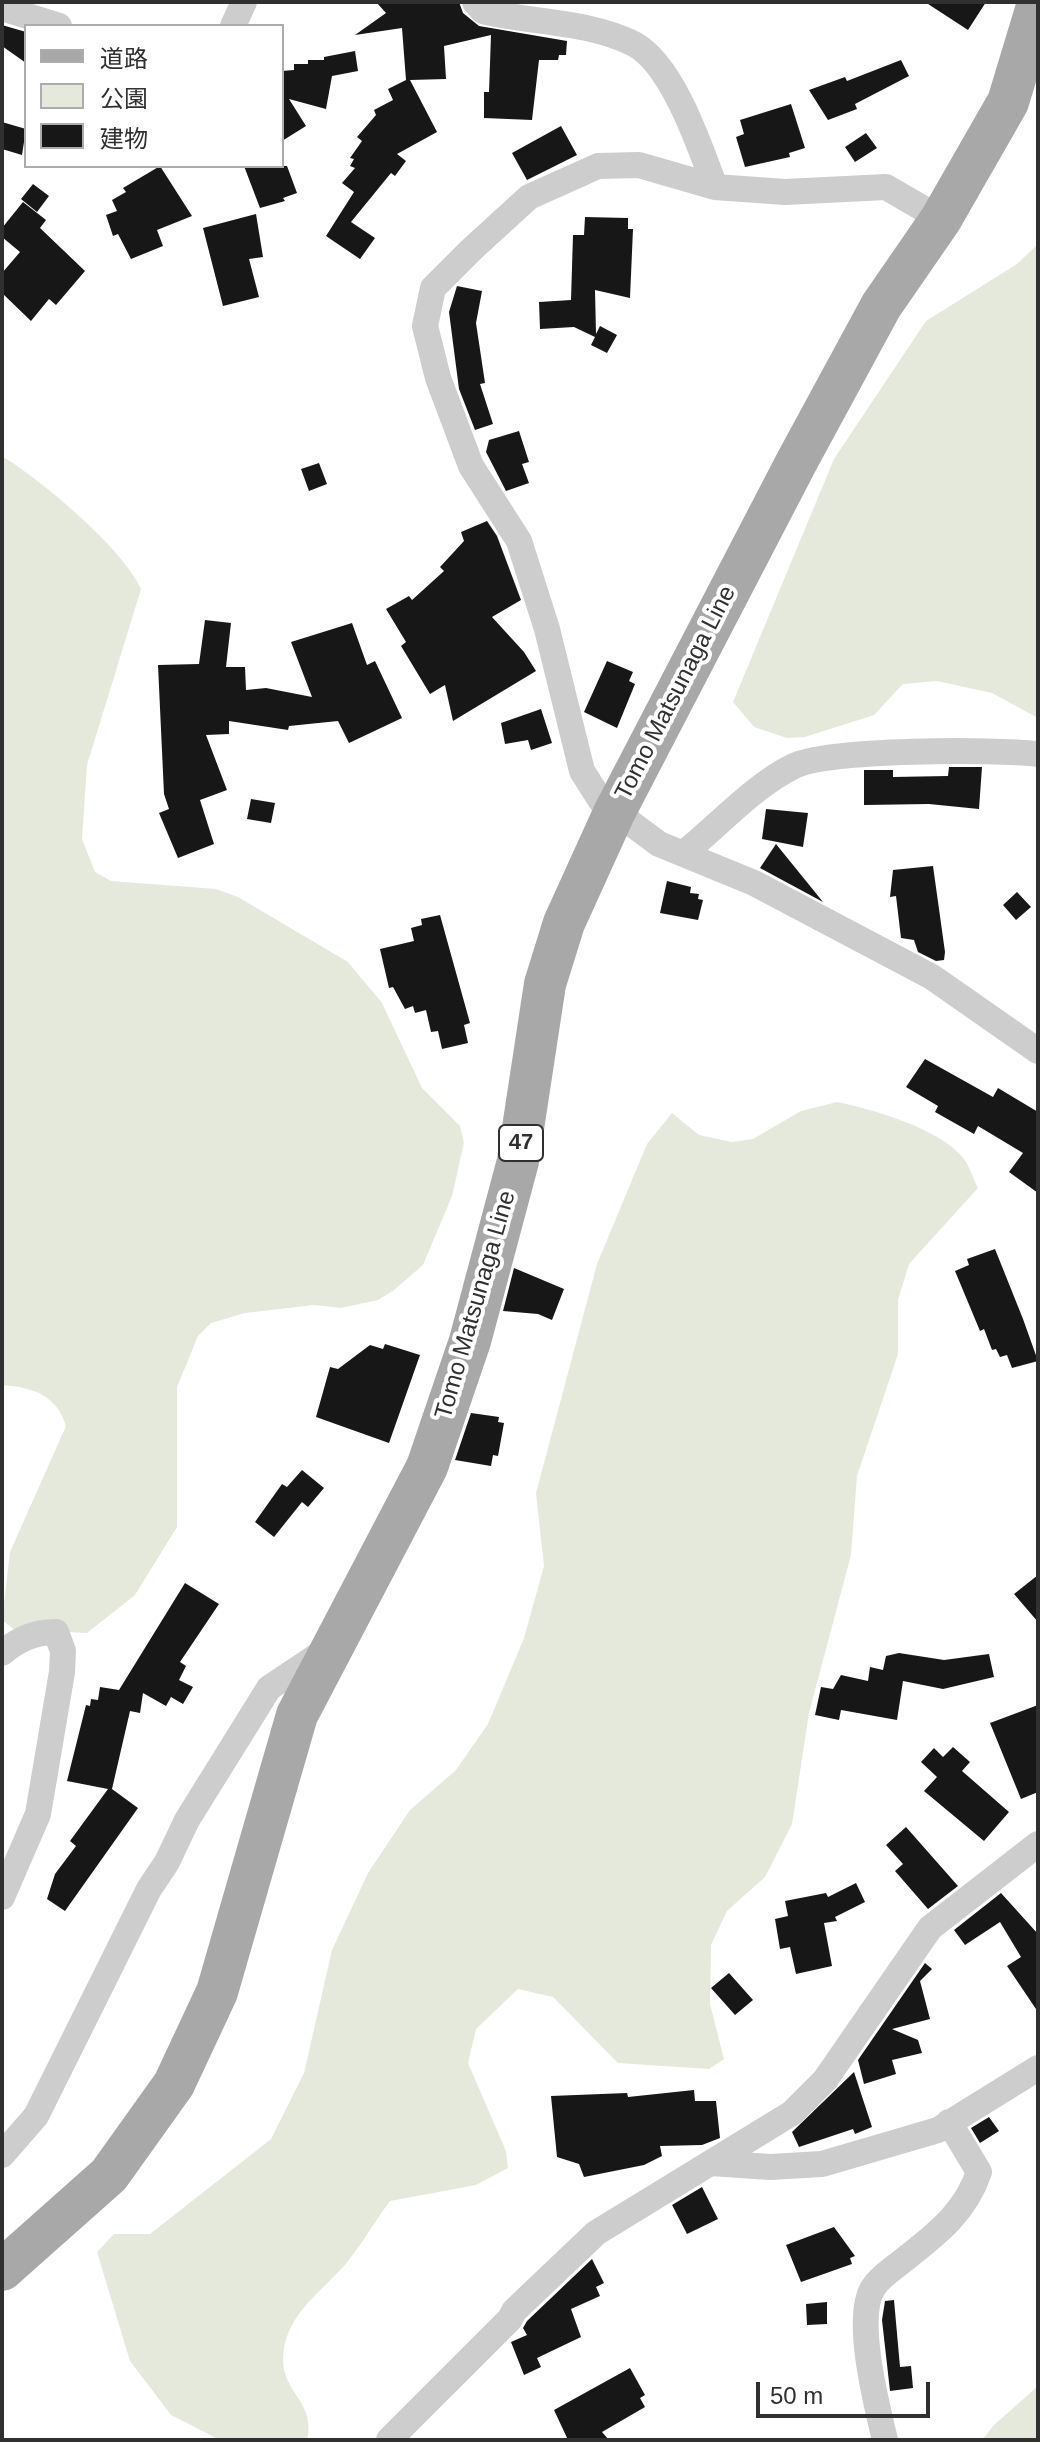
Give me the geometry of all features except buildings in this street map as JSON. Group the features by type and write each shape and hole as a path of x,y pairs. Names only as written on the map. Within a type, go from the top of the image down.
{"main road":[{"name":"Tomo Matsunaga Line","path":"2,2270 109,2175 174,2084 217,1992 297,1715 377,1568 427,1467 465,1355 518,1161 545,984 564,923 614,813 881,306 941,219 1008,102 1038,3"}],"street":[{"path":"234,24 244,2"},
{"path":"480,5 608,34 637,45 686,109 715,187"},
{"path":"18,8 54,24"},
{"path":"941,219 886,187 785,192 715,187 639,165 598,166 529,197 433,288 425,326 438,378 471,466 519,541 547,629 582,771 601,801 659,844 754,883 932,977 1038,1051"},
{"path":"683,854 795,765 826,758 978,751 1038,754"},
{"path":"2,1653 16,1641 39,1632 56,1632 63,1651 58,1706 38,1814 2,1897"},
{"path":"2,2155 36,2116 187,1820 269,1688 333,1646"},
{"path":"389,2440 514,2311 596,2233 792,2113 825,2080 930,1928 1038,1844"},
{"path":"711,2163 770,2167 822,2164 938,2130 1038,2068"},
{"path":"885,2440 867,2336 867,2303 873,2288 884,2276 948,2224 971,2195 979,2172 949,2122"}],"green space":[{"path":"1038,244 1038,718 992,693 937,681 903,684 874,715 805,737 787,738 754,727 733,702 834,459 926,321 1017,264"},
{"path":"2,456 38,481 99,535 131,572 141,589 87,765 82,839 95,872 111,881 216,889 238,897 348,962 382,1003 422,1088 460,1126 464,1143 452,1196 423,1265 394,1290 378,1300 341,1308 314,1305 245,1313 211,1323 198,1336 177,1387 177,1527 135,1595 87,1633 13,1629 2,1620 10,1552 66,1426 50,1400 33,1391 2,1385"},
{"path":"837,1102 887,1115 940,1138 964,1159 978,1188 909,1264 898,1300 898,1354 857,1476 851,1555 809,1713 792,1824 765,1877 727,1911 711,1945 710,2004 724,2059 709,2069 618,2063 553,1997 518,1989 476,2029 468,2063 506,2151 508,2168 476,2185 390,2201 344,2266 295,2319 285,2345 283,2361 288,2382 304,2407 309,2427 307,2440 220,2440 171,2415 130,2361 97,2252 114,2234 150,2234 271,2139 304,2073 332,1950 368,1873 410,1810 456,1770 488,1724 524,1638 544,1566 536,1493 597,1264 647,1144 672,1113 699,1135 732,1142 753,1139 801,1111"},
{"path":"1038,2386 1038,2440 982,2440 994,2425"}]}
